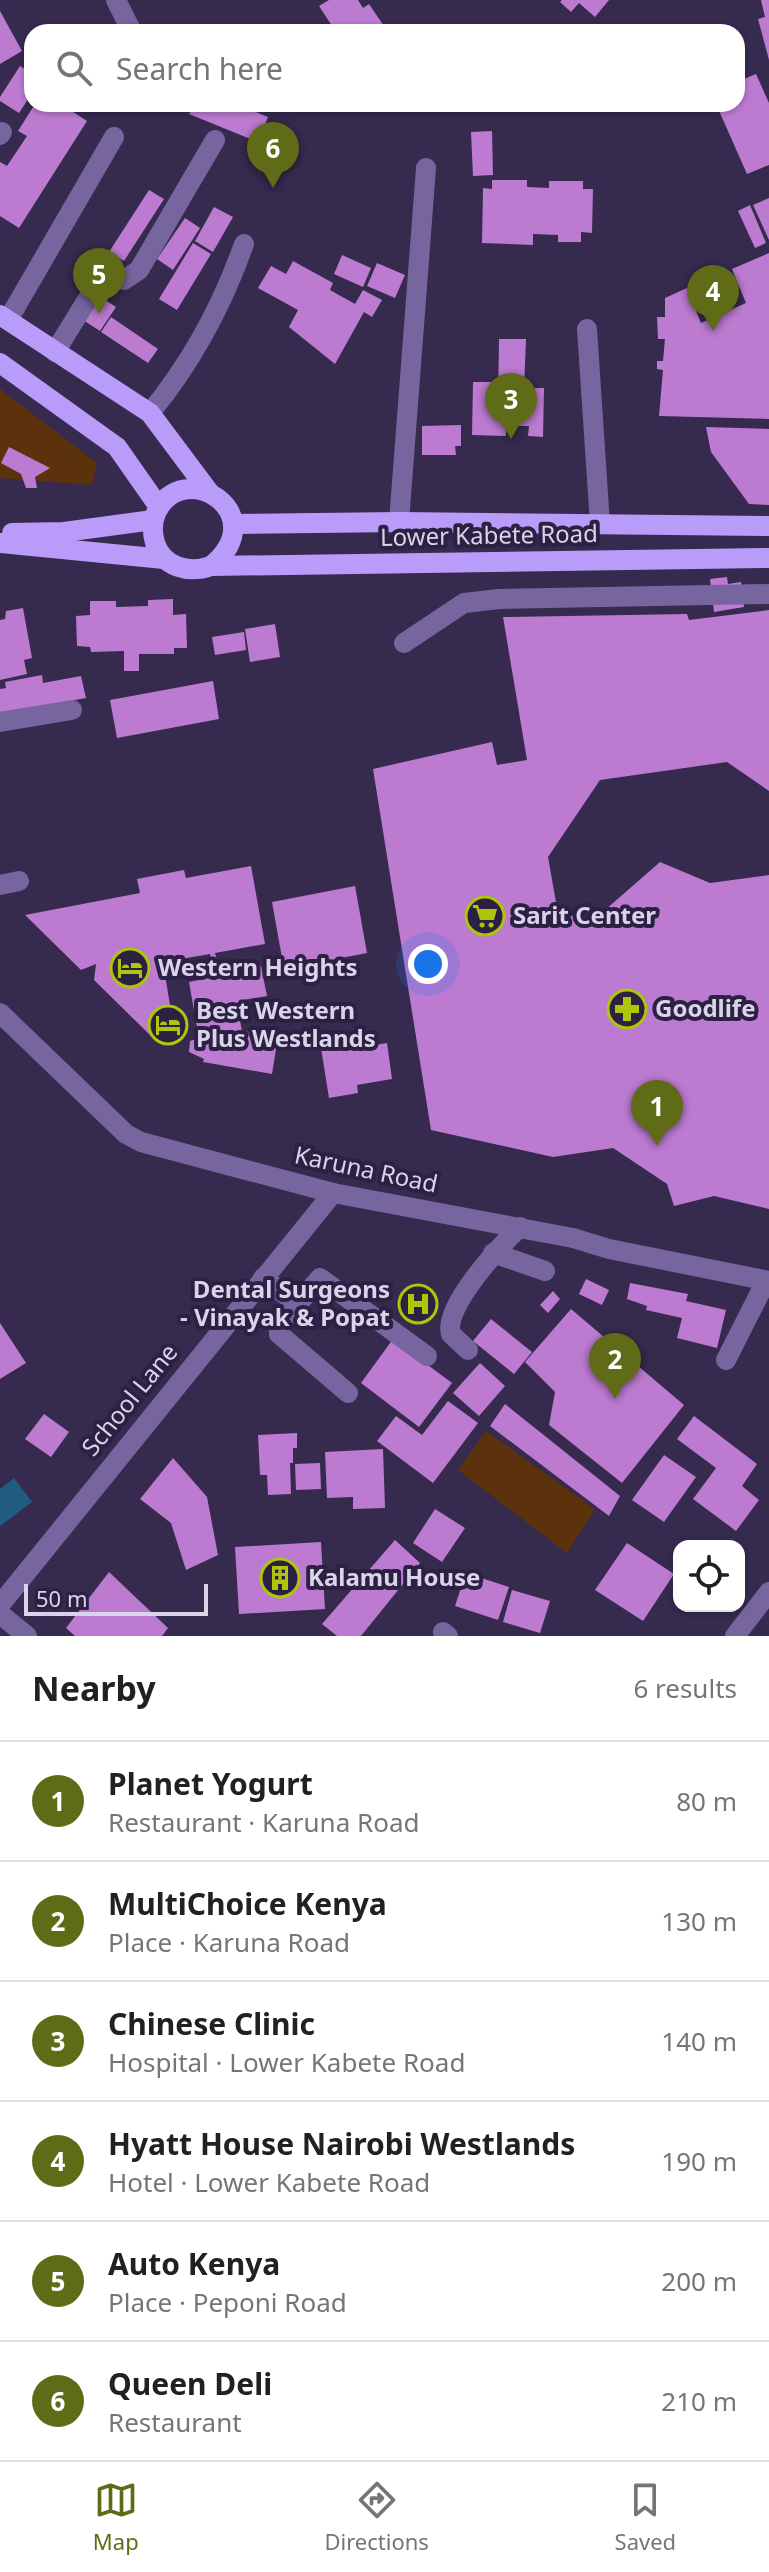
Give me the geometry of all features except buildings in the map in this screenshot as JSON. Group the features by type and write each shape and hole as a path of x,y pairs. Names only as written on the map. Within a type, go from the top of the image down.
{"main road":[{"path":"4,317 150,413 209,492 225,504 233,524 226,554 211,566"},
{"path":"0,363 117,447 156,513 153,536 164,559"},
{"path":"0,534 64,532 156,513 179,491 197,489 209,492"},
{"name":"Lower Kabete Road","path":"233,524 399,522 769,526"},
{"name":"Lower Kabete Road","path":"0,543 164,559 187,570 211,566 769,559"}],"street":[{"path":"116,0 128,24"},
{"path":"4,317 114,137"},
{"path":"55,352 103,274 124,280 139,270 215,140"},
{"path":"399,522 426,168"},
{"path":"150,413 177,380 224,300 244,244"},
{"path":"587,329 600,524"},
{"path":"404,643 464,603 499,599 769,594"},
{"path":"0,722 72,710"},
{"name":"Karuna Road","path":"0,1013 126,1134 141,1142 333,1193 520,1227 768,1281"},
{"name":"School Lane","path":"0,1605 333,1193"},
{"path":"468,1350 451,1334 451,1316 493,1253 520,1227"},
{"path":"493,1253 545,1271"},
{"path":"263,1278 296,1303"},
{"path":"348,1393 279,1334 279,1326 313,1282 326,1280 427,1356"},
{"path":"726,1360 768,1281"},
{"path":"735,1636 769,1592"},
{"path":"0,1614 27,1636"}],"shaded area":[{"path":"0,389 97,463 92,485 0,478"},
{"path":"486,1431 595,1509 567,1553 458,1470"}],"water":[{"path":"14,1478 32,1502 0,1526 0,1489"}],"place":[{"name":"Queen Deli","path":"273,188"},
{"name":"Auto Kenya","path":"99,314"},
{"name":"Hyatt House Nairobi Westlands","path":"713,331"},
{"name":"Chinese Clinic","path":"511,439"},
{"name":"Sarit Center","path":"485,916"},
{"name":"Western Heights","path":"130,968"},
{"name":"Goodlife","path":"627,1009"},
{"name":"Best Western Plus Westlands","path":"168,1025"},
{"name":"Planet Yogurt","path":"657,1146"},
{"name":"Dental Surgeons - Vinayak & Popat","path":"418,1304"},
{"name":"MultiChoice Kenya","path":"615,1399"},
{"name":"Kalamu House","path":"280,1578"}]}
